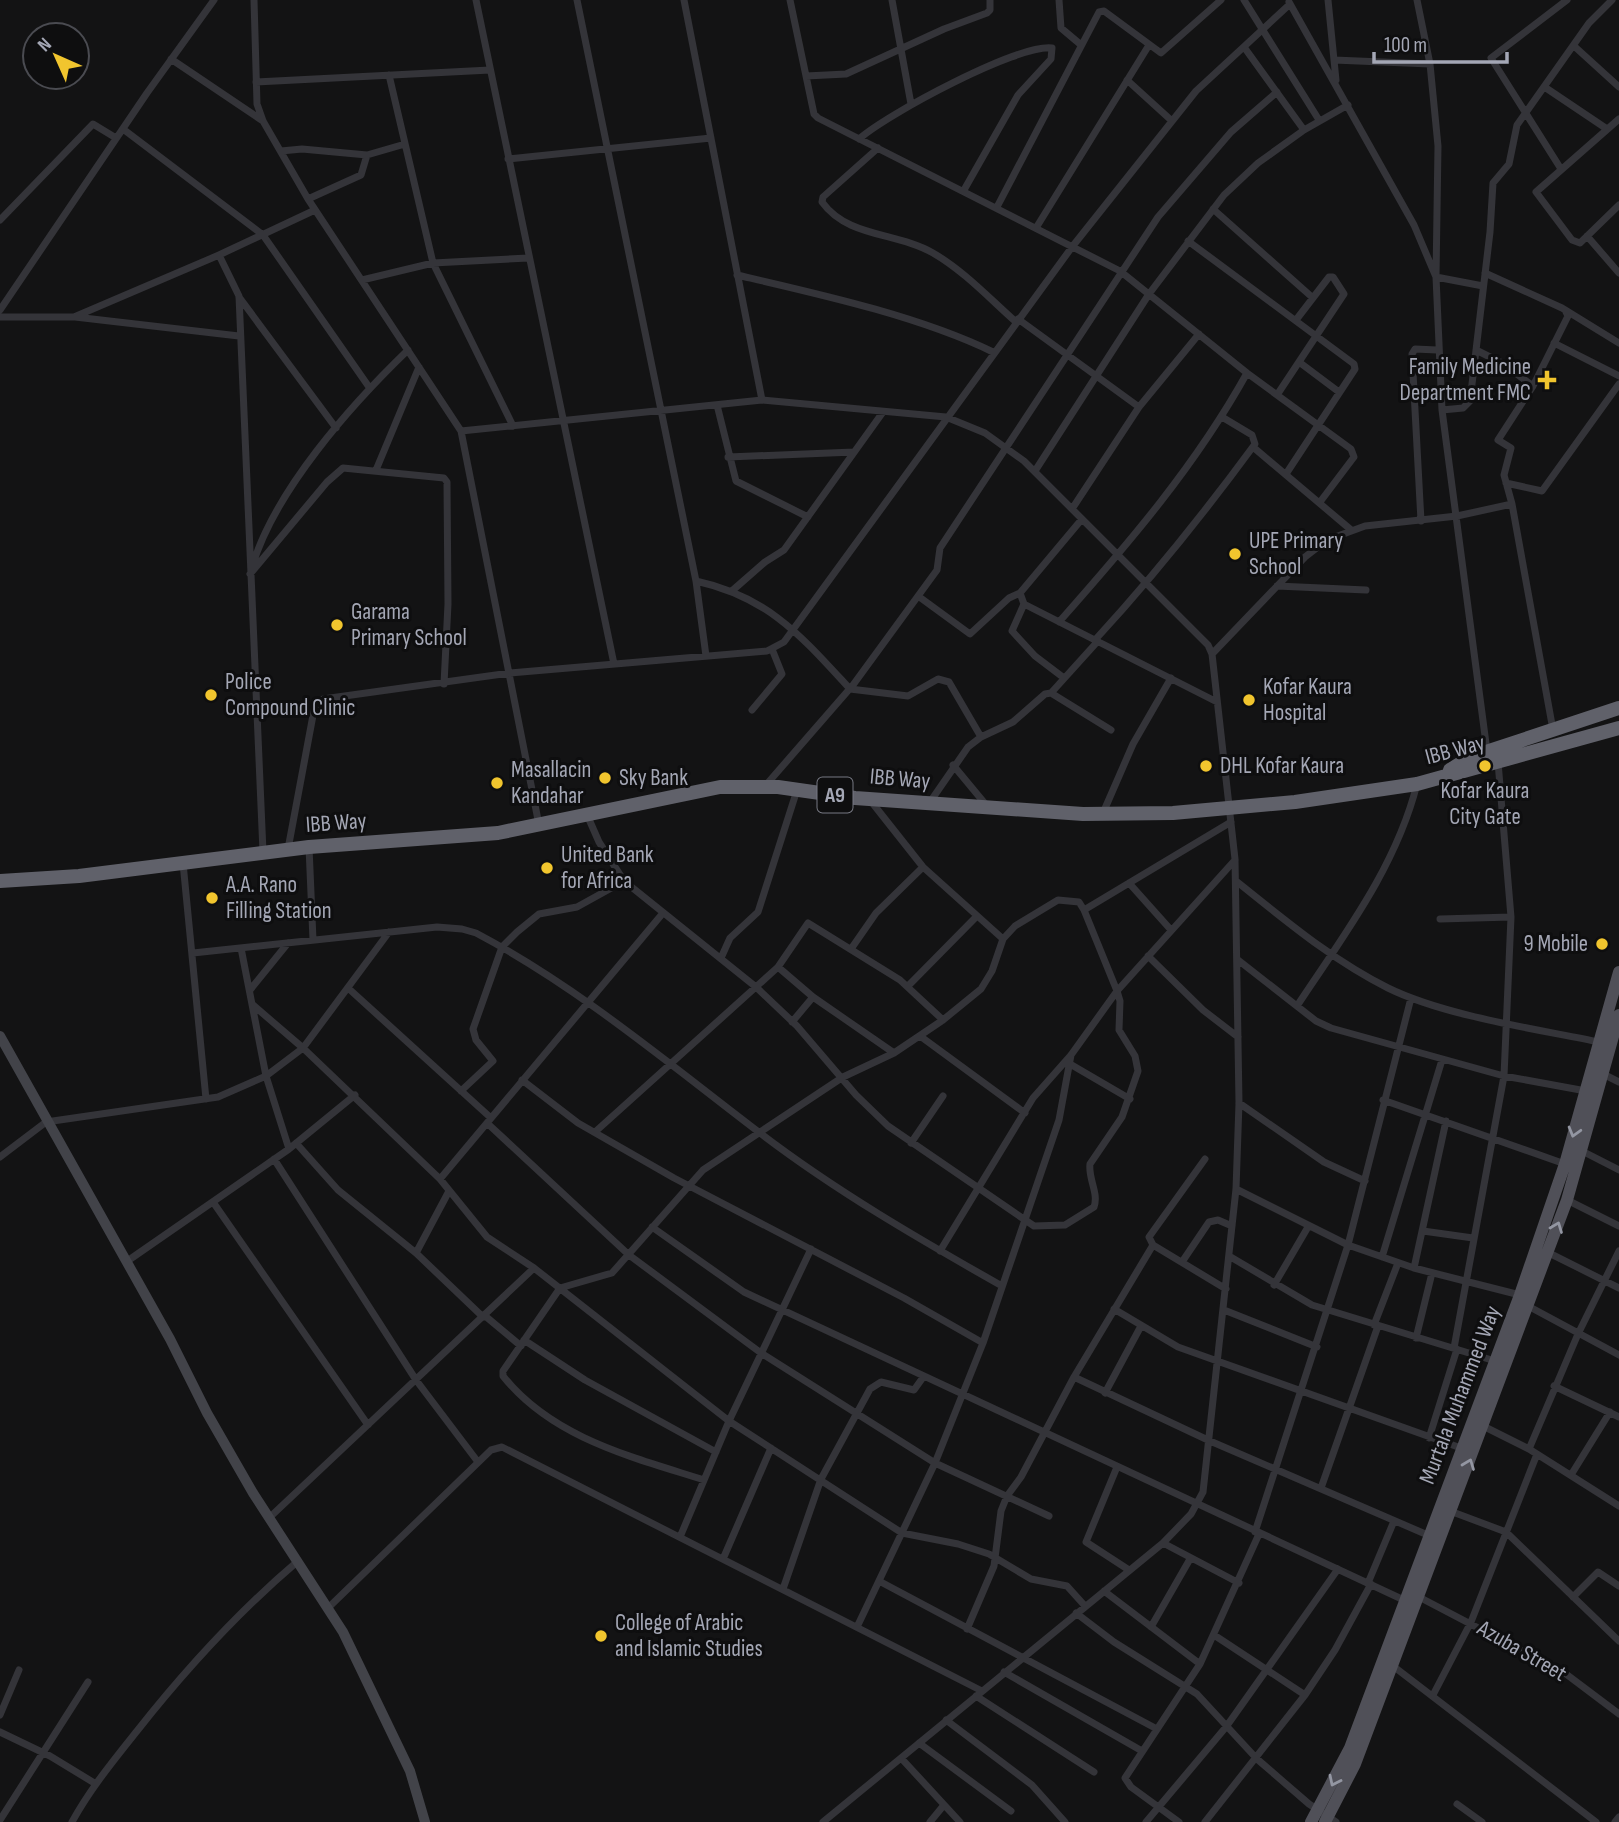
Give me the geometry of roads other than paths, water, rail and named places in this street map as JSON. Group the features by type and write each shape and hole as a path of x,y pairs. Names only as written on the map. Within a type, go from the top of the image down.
{"highway":[{"path":"1436,779 1471,757 1619,708"},
{"name":"IBB Way","path":"50,878 288,849 498,833 588,817 697,789 765,786 869,799 990,809 1230,815 1307,800 1417,784 1619,728"},
{"name":"A9","path":"0,881 50,878"},
{"name":"A9","path":"0,892 50,878"}],"main road":[{"name":"Murtala Muhammed Way","path":"1324,1819 1356,1764 1393,1667 1430,1536 1461,1448 1478,1424 1528,1306 1567,1200 1582,1151 1598,1072 1600,1042 1619,972"},
{"name":"Murtala Muhammed Way","path":"1324,1819 1350,1748 1450,1511 1495,1361 1565,1164 1586,1091 1598,1072 1617,1029 1619,1015"}],"street":[{"path":"0,310 116,138 214,0"},
{"path":"254,0 257,104 263,121 315,210 461,431 539,825"},
{"path":"476,0 561,421 614,664"},
{"path":"577,0 696,581 706,656"},
{"path":"684,0 762,400"},
{"path":"790,0 814,114 1120,271 1247,373 1352,449 1354,457 1320,502"},
{"path":"892,0 910,102"},
{"path":"806,76 846,74 987,13 990,10 990,0"},
{"path":"1059,0 1061,28 1078,42"},
{"path":"997,207 1078,42 1096,15 1104,10 1161,53 1173,46 1221,0"},
{"path":"1244,0 1319,120"},
{"path":"1328,0 1336,84"},
{"path":"1417,0 1430,64 1438,146 1437,349 1442,410 1487,752"},
{"path":"1561,169 1491,58 1567,0"},
{"path":"1442,410 1464,408 1470,401 1492,192 1496,176 1508,164 1513,135 1590,23 1613,0 1619,7"},
{"path":"288,849 318,703 323,699 510,673 772,649 784,642 1072,247 1196,91 1288,2 1415,225 1436,276"},
{"path":"1036,228 1149,45"},
{"path":"1574,46 1619,87"},
{"path":"1244,47 1304,130"},
{"path":"855,137 910,102 1010,60 1052,48 1051,59 1018,95 964,190"},
{"path":"171,59 263,121"},
{"path":"1334,60 1430,64"},
{"path":"256,82 490,70"},
{"path":"389,75 433,262 513,426"},
{"path":"1127,80 1172,121"},
{"path":"1546,88 1607,129"},
{"path":"765,786 850,689 937,570 940,548 1120,271 1187,181 1239,124 1277,92"},
{"path":"1035,471 1149,294 1213,209 1261,161 1319,120 1348,105"},
{"path":"1619,119 1536,192 1572,240 1580,243 1619,205"},
{"path":"0,220 93,124 116,138"},
{"path":"123,129 263,234 369,387"},
{"path":"508,159 711,138"},
{"path":"281,151 311,149 367,155 405,144"},
{"path":"878,148 823,197 822,202 826,208 847,225 931,251 1017,320 1139,407"},
{"path":"308,199 361,175 367,155"},
{"path":"1213,209 1313,298"},
{"path":"74,317 219,255 315,210"},
{"path":"1587,236 1619,273"},
{"path":"1188,241 1354,364 1355,369 1286,474"},
{"path":"219,255 239,296 336,428"},
{"path":"362,280 433,262 528,258"},
{"path":"1485,273 1566,312 1619,344"},
{"path":"737,275 918,323 963,338 993,352"},
{"path":"1277,395 1344,291 1331,276 1296,320"},
{"path":"1436,276 1483,286"},
{"path":"239,296 263,852"},
{"path":"1553,730 1506,482 1504,468 1511,448 1499,441 1498,437 1532,386 1568,316 1566,312"},
{"path":"0,317 74,317 239,336"},
{"path":"1072,509 1139,407 1199,334"},
{"path":"1555,343 1619,376"},
{"path":"1421,520 1412,354 1415,349 1437,349"},
{"path":"250,575 255,555 286,498 369,387 408,350"},
{"path":"1476,350 1502,363 1532,386"},
{"path":"1299,362 1339,393"},
{"path":"376,470 419,367"},
{"path":"1059,622 1171,490 1222,417 1247,373"},
{"path":"1506,482 1542,491 1619,384"},
{"path":"461,431 762,400 946,417 985,433 1035,471 1212,654 1235,859 1239,1103 1236,1189 1220,1361 1203,1492 1197,1506 1163,1543 823,1822"},
{"path":"717,405 736,481 808,517"},
{"path":"733,590 765,562 784,550 883,412"},
{"path":"928,804 968,747 981,737 1013,722 1045,694 1051,693 1205,514 1253,447 1252,435 1222,417"},
{"path":"1253,447 1350,529"},
{"path":"729,457 854,452"},
{"path":"250,575 335,474 343,468 439,476 447,482 448,604 444,684"},
{"path":"1212,654 1305,557 1327,540 1350,529 1369,525 1457,516 1512,504"},
{"path":"918,596 970,634 1009,598 1020,593 1082,519"},
{"path":"696,581 733,590 794,628 850,689 908,696 944,679 949,681 964,702 981,737"},
{"path":"1278,586 1366,590"},
{"path":"1020,593 1024,604 1217,702"},
{"path":"1024,604 1012,631 1035,656 1064,678"},
{"path":"752,710 782,674 772,649"},
{"path":"1102,813 1133,744 1171,678"},
{"path":"1051,693 1111,730"},
{"path":"1430,1438 1455,1348 1491,1136 1504,1076 1511,917 1499,762"},
{"path":"953,765 990,809"},
{"path":"1297,1006 1387,866 1409,818 1417,784"},
{"path":"721,958 730,938 758,912 797,790"},
{"path":"869,799 923,867 975,918 1003,939"},
{"path":"1084,910 1230,815"},
{"path":"588,817 599,842 624,881 756,987 792,1022 842,1077 888,1126 1025,1222 1044,1228 1055,1227 1076,1220 1094,1207 1097,1199 1089,1173 1090,1164 1122,1117 1139,1071 1135,1056 1119,1030 1120,1000 1084,910 1079,902 1058,900 1014,926 1003,939 988,980 943,1020 894,1053 842,1077 703,1170 612,1273 560,1288 503,1376 530,1406 559,1427 635,1458 704,1480"},
{"path":"309,847 313,940"},
{"path":"940,1251 1025,1113 1070,1060 1117,991 1235,859"},
{"path":"183,863 206,1099"},
{"path":"851,949 876,913 923,867"},
{"path":"461,1091 493,1061 476,1040 473,1029 502,947 538,914 577,907 624,881"},
{"path":"1236,881 1330,956 1411,998 1507,1023 1600,1042"},
{"path":"1129,883 1171,930"},
{"path":"440,1179 663,913"},
{"path":"1440,919 1511,917"},
{"path":"908,986 975,918"},
{"path":"595,1132 778,967 808,923 908,986 943,1020"},
{"path":"193,953 389,932 462,929 502,947 587,1003 818,1175 940,1251 1003,1286"},
{"path":"0,1157 46,1122 206,1099 233,1092 266,1076 303,1048 389,932"},
{"path":"250,990 288,943"},
{"path":"241,948 266,1076 289,1149"},
{"path":"1148,956 1203,1010 1238,1037"},
{"path":"1238,960 1297,1006 1331,1028 1504,1076 1586,1091"},
{"path":"778,967 813,997 894,1053"},
{"path":"348,988 461,1091 629,1255 761,1353 855,1415 935,1463 1049,1516"},
{"path":"792,1022 813,997"},
{"path":"1179,1822 1125,1783 1125,1778 1188,1688 1239,1583 1349,1245 1383,1100 1411,998"},
{"path":"253,1005 355,1095 440,1179 481,1232 534,1268 729,1421 902,1533 967,1546 1031,1578 1067,1586 1085,1606"},
{"path":"0,1036 127,1262 207,1413 328,1608 378,1700 410,1771 425,1822"},
{"path":"920,1036 1025,1113"},
{"path":"1070,1060 1130,1100"},
{"path":"857,1627 935,1463 983,1343 1059,1120 1070,1060"},
{"path":"1382,1257 1442,1060"},
{"path":"1598,1072 1619,1082"},
{"path":"522,1080 578,1123 983,1343"},
{"path":"127,1262 289,1149 355,1095"},
{"path":"911,1143 943,1096"},
{"path":"1383,1100 1565,1164"},
{"path":"1239,1103 1334,1168 1365,1181"},
{"path":"1414,1268 1446,1121"},
{"path":"296,1143 338,1190 416,1253 483,1316 522,1343 716,1452"},
{"path":"1582,1151 1619,1170"},
{"path":"274,1159 416,1380 478,1462"},
{"path":"967,1629 995,1558 1001,1511 1007,1496 1021,1478 1074,1377 1153,1245 1150,1233 1205,1159"},
{"path":"1236,1189 1349,1245 1414,1268 1520,1295"},
{"path":"416,1253 449,1191"},
{"path":"1567,1200 1619,1226"},
{"path":"213,1202 368,1425"},
{"path":"1182,1262 1209,1222 1218,1220 1232,1226"},
{"name":"Azuba Street","path":"652,1227 744,1292 963,1393 1197,1506 1370,1584 1471,1622 1566,1674 1619,1714"},
{"path":"1274,1284 1308,1227"},
{"path":"1423,1231 1473,1238"},
{"path":"1153,1245 1226,1289"},
{"path":"680,1537 729,1421 811,1249"},
{"path":"1529,1450 1554,1387 1619,1251"},
{"path":"1547,1252 1619,1288"},
{"path":"1229,1255 1274,1284 1328,1310 1495,1361"},
{"path":"1321,1488 1398,1263"},
{"path":"270,1518 534,1268"},
{"path":"1416,1338 1432,1273"},
{"path":"1528,1306 1619,1355"},
{"path":"1114,1310 1178,1347 1461,1448"},
{"path":"1224,1310 1317,1347"},
{"path":"1105,1393 1141,1326"},
{"path":"783,1589 821,1479 855,1415 876,1384 881,1381 914,1390 924,1376"},
{"path":"1074,1377 1210,1441 1430,1536"},
{"path":"1554,1387 1619,1417"},
{"path":"1572,1475 1610,1412"},
{"path":"1478,1424 1537,1454 1619,1506"},
{"path":"328,1608 478,1462 491,1450 502,1447 857,1627 979,1693 1094,1772"},
{"path":"723,1559 771,1448"},
{"path":"1433,1695 1471,1622 1537,1454"},
{"path":"1117,1467 1086,1542 1129,1570"},
{"path":"1450,1511 1506,1532 1619,1641"},
{"path":"1205,1822 1257,1759 1335,1650 1370,1584 1394,1521"},
{"path":"1163,1543 1239,1583"},
{"path":"1151,1627 1190,1559"},
{"path":"72,1822 96,1784 198,1657 255,1598 298,1561"},
{"path":"1146,1822 1226,1727 1338,1569"},
{"path":"1573,1597 1598,1572 1619,1586"},
{"path":"879,1581 1157,1729"},
{"path":"1104,1591 1200,1664"},
{"path":"1076,1613 1114,1642 1188,1688 1205,1702 1257,1759 1324,1819"},
{"path":"1214,1635 1305,1695"},
{"path":"1393,1667 1596,1822"},
{"path":"0,1715 19,1670"},
{"path":"1004,1672 1142,1751"},
{"path":"0,1820 88,1682"},
{"path":"946,1720 995,1754 1032,1785 1065,1822"},
{"path":"0,1732 96,1784"},
{"path":"919,1743 1011,1811"},
{"path":"901,1758 960,1822"},
{"path":"1457,1804 1482,1822"},
{"path":"930,1822 944,1805"},
{"path":"1615,1822 1619,1817"}],"place":[{"name":"Family Medicine Department FMC","path":"1547,380"},
{"name":"UPE Primary School","path":"1235,554"},
{"name":"Garama Primary School","path":"337,625"},
{"name":"Police Compound Clinic","path":"211,695"},
{"name":"Kofar Kaura Hospital","path":"1249,700"},
{"name":"DHL Kofar Kaura","path":"1206,766"},
{"name":"Kofar Kaura City Gate","path":"1485,766"},
{"name":"Sky Bank","path":"605,778"},
{"name":"Masallacin Kandahar","path":"497,783"},
{"name":"United Bank for Africa","path":"547,868"},
{"name":"A.A. Rano Filling Station","path":"212,898"},
{"name":"9 Mobile","path":"1602,944"},
{"name":"College of Arabic and Islamic Studies","path":"601,1636"}]}
